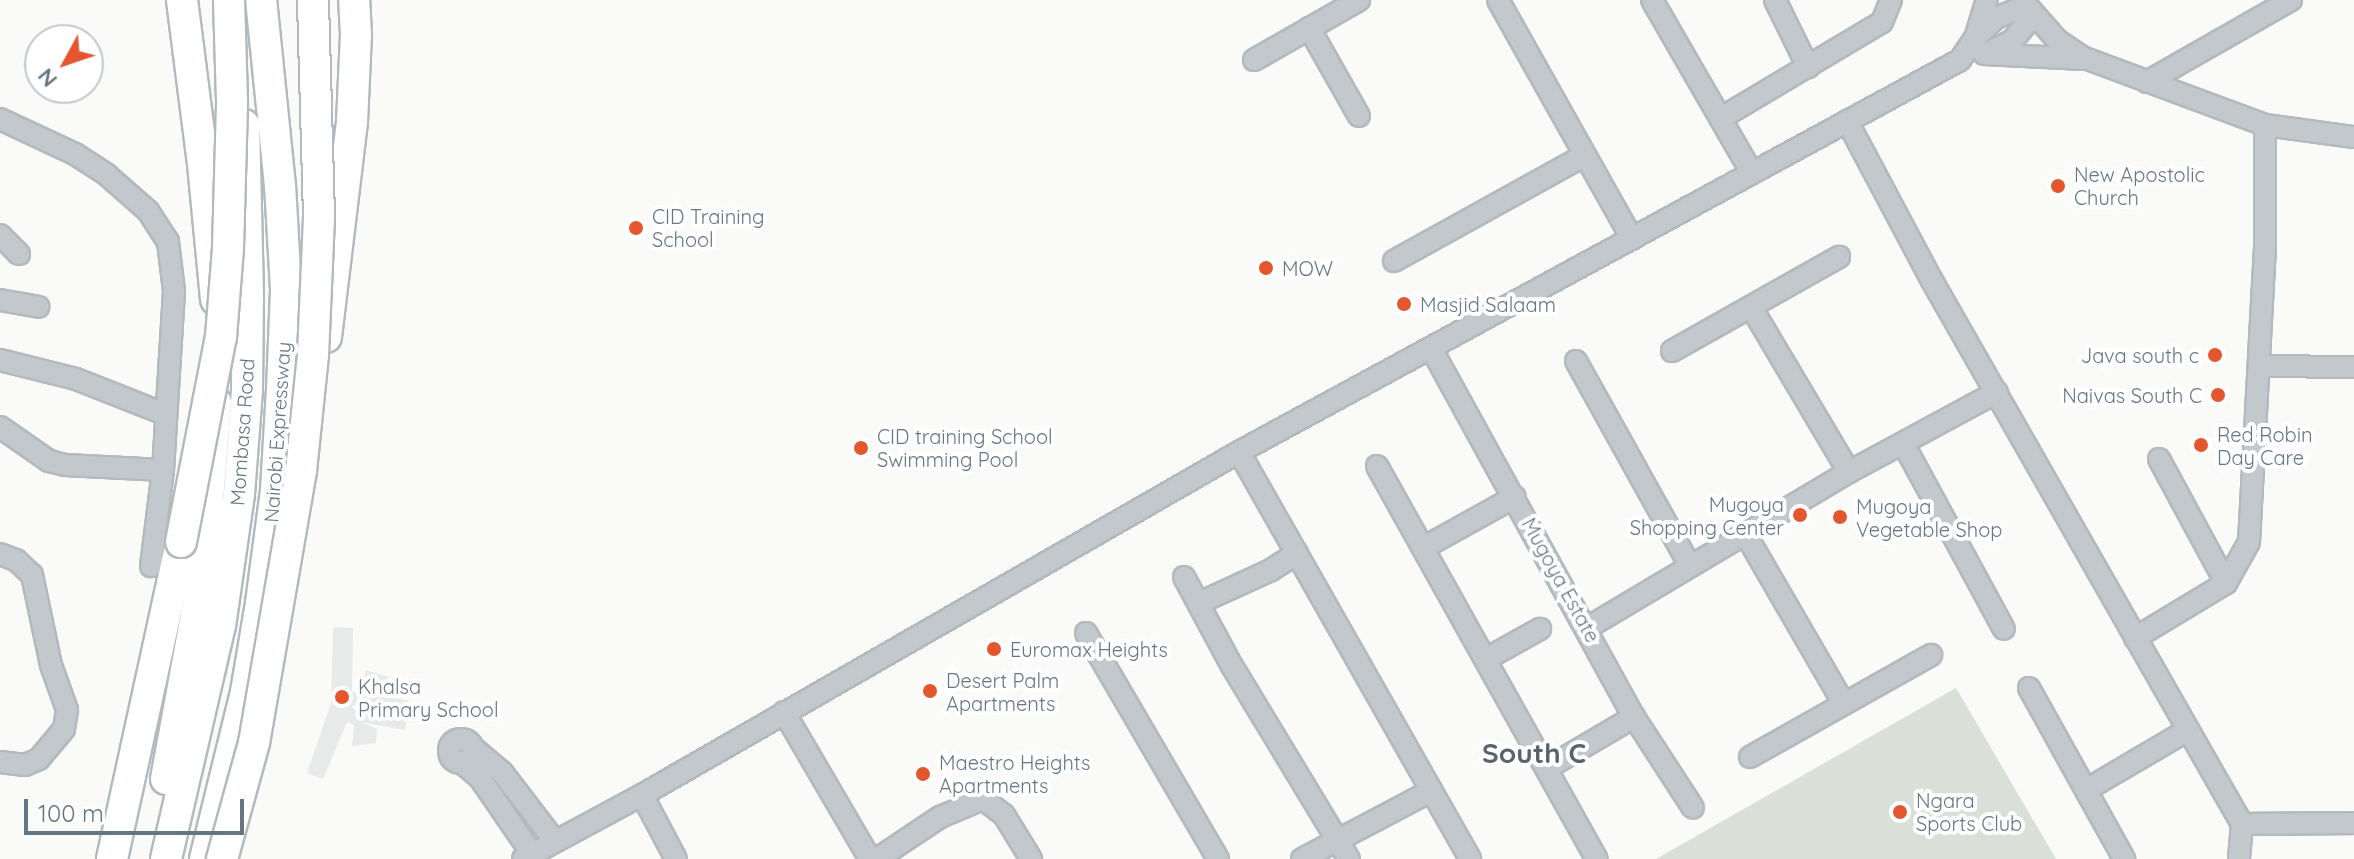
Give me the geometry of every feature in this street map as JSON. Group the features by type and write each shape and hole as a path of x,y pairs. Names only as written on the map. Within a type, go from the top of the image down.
{"highway":[{"path":"146,859 165,785 201,589 216,439 217,318 203,164 182,0"},
{"name":"Mombasa Road","path":"166,859 220,626 235,534 247,389 248,249 243,118 219,0"},
{"path":"112,859 181,542 221,337 228,248 232,101 229,0"},
{"name":"Nairobi Expressway","path":"183,859 212,754 238,623 258,445 265,281 260,186 243,0"},
{"name":"Nairobi Expressway","path":"205,859 254,647 276,490 282,404 286,289 280,186 261,0"},
{"path":"234,859 283,650 293,475 302,271 300,195 278,0"},
{"path":"222,859 254,743 301,471 313,355 319,216 313,0"},
{"path":"293,475 323,363 352,122 356,35 354,0"}],"street":[{"path":"1254,60 1359,0"},
{"path":"1498,0 1632,239"},
{"path":"1652,0 1752,173"},
{"path":"1775,0 1808,67"},
{"path":"1721,118 1882,22 1891,0"},
{"path":"1979,47 1987,0"},
{"path":"2147,82 2291,0"},
{"path":"554,840 502,772 466,755 527,856 642,795 1239,452 1432,350 1979,47 2012,41 2027,7 2057,40 2088,59 2265,125 2354,137"},
{"path":"1309,28 1359,116"},
{"path":"1979,47 2088,59"},
{"path":"0,119 75,154 107,175 148,211 168,242 174,291 163,470 151,566"},
{"path":"1847,121 1931,279 2242,824 2239,859"},
{"path":"2135,638 2226,583 2249,542 2265,248 2265,125"},
{"path":"1394,261 1585,155"},
{"path":"0,235 19,254"},
{"path":"1672,351 1839,257"},
{"path":"0,300 38,307"},
{"path":"1751,307 1849,472"},
{"name":"Mugoya Estate","path":"1432,350 1634,717 1693,808"},
{"path":"0,360 76,379 165,414"},
{"path":"1576,361 1690,566"},
{"path":"2260,366 2354,367"},
{"path":"1587,628 1849,472 1904,445 1997,392"},
{"path":"0,427 49,461 65,465 163,470"},
{"path":"1904,445 2004,629"},
{"path":"1239,452 1470,859"},
{"path":"2159,459 2226,583"},
{"path":"1377,466 1597,859"},
{"path":"1423,548 1515,497"},
{"path":"1746,535 1844,704"},
{"path":"1199,603 1271,570 1297,553"},
{"path":"0,554 16,560 32,575 51,665 67,710 64,729 39,759 25,765 0,762"},
{"path":"1184,577 1232,666 1349,859"},
{"path":"1486,659 1540,629"},
{"path":"1086,633 1218,859"},
{"path":"1750,757 1931,655"},
{"path":"2029,688 2124,859"},
{"path":"784,712 870,859"},
{"path":"1547,768 1634,717"},
{"path":"2086,790 2188,730"},
{"path":"1302,859 1431,791"},
{"path":"642,795 676,859"},
{"path":"877,859 940,817 983,799 1004,815 1031,859"},
{"path":"2242,824 2354,823"}],"shaded area":[{"path":"333,627 353,628 352,692 361,694 366,670 388,677 382,694 377,695 410,701 405,730 361,722 377,729 376,743 352,746 354,725 347,722 323,779 307,773 331,703"},
{"name":"Ngara Sports Club","path":"1956,688 2056,859 1656,859"}],"place":[{"name":"New Apostolic Church","path":"2058,186"},
{"name":"CID Training School","path":"636,228"},
{"name":"MOW","path":"1266,268"},
{"name":"Masjid Salaam","path":"1404,304"},
{"name":"Java south c","path":"2215,355"},
{"name":"Naivas South C","path":"2218,395"},
{"name":"Red Robin Day Care","path":"2201,445"},
{"name":"CID training School Swimming Pool","path":"861,448"},
{"name":"Mugoya Shopping Center","path":"1800,515"},
{"name":"Mugoya Vegetable Shop","path":"1840,517"},
{"name":"Euromax Heights","path":"994,649"},
{"name":"Desert Palm Apartments","path":"930,691"},
{"name":"Khalsa Primary School","path":"342,697"},
{"name":"Maestro Heights Apartments","path":"923,774"},
{"name":"Ngara Sports Club","path":"1900,812"}],"district":[{"name":"South C","path":"1534,753"}]}
